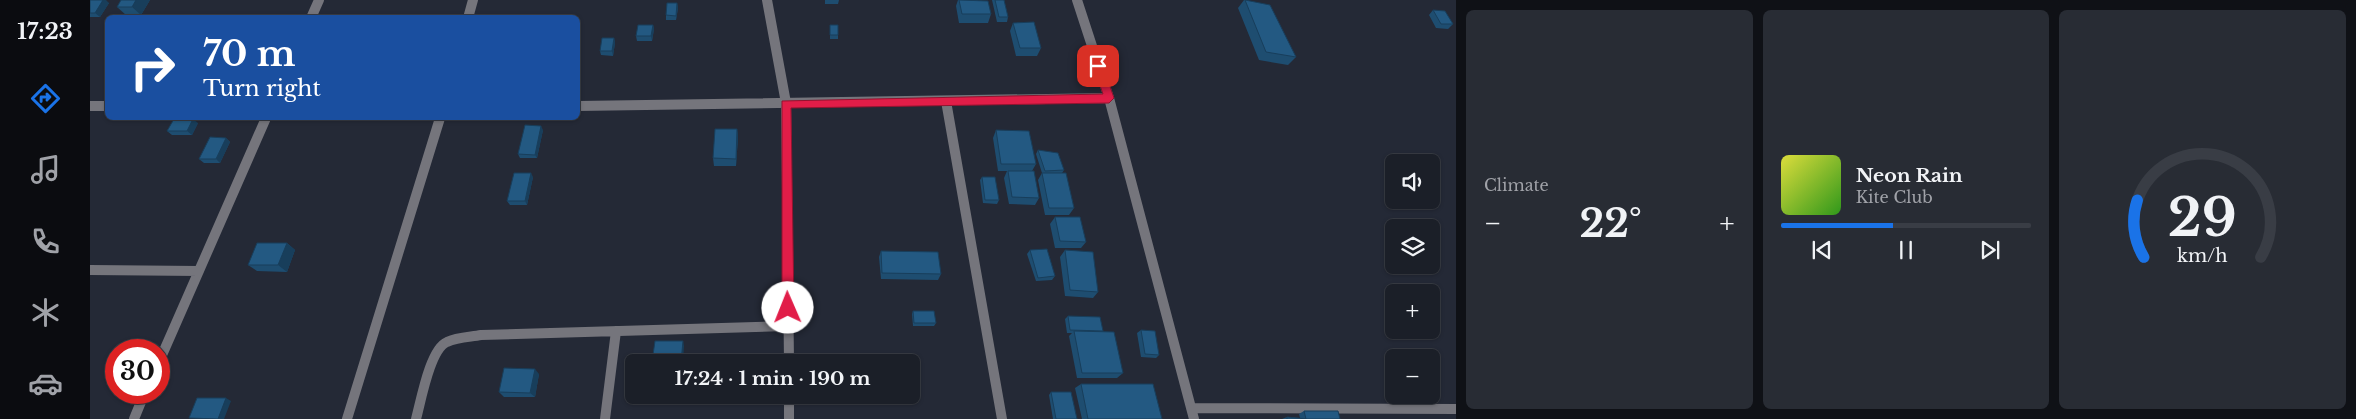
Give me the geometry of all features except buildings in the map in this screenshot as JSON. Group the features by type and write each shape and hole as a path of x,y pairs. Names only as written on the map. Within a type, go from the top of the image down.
{"street":[{"path":"312,15 319,0"},
{"path":"469,15 473,0"},
{"path":"767,0 786,104 788,354"},
{"path":"1077,0 1109,98 1192,413 1456,409"},
{"path":"580,106 1109,98"},
{"path":"946,101 1002,419"},
{"path":"90,106 105,106"},
{"path":"169,339 265,120"},
{"path":"347,419 439,120"},
{"path":"90,270 199,271"},
{"path":"416,419 434,356 448,341 481,335 788,326"},
{"path":"605,419 616,331"},
{"path":"134,419 140,404"},
{"path":"789,404 789,419"}],"route":[{"path":"788,308 786,104 1109,98 1098,66"}]}
